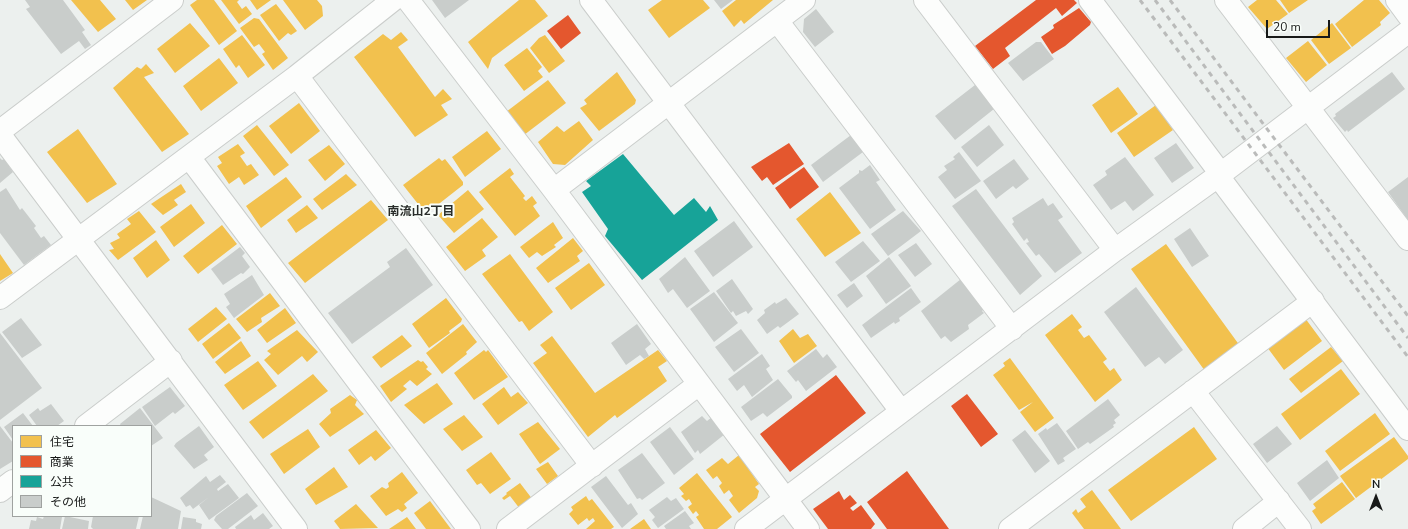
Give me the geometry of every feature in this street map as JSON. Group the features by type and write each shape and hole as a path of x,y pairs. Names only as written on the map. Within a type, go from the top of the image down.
{"street":[{"path":"0,131 172,0"},
{"path":"0,298 297,76 393,0"},
{"path":"408,0 554,190 808,529"},
{"path":"591,0 901,411"},
{"path":"554,190 668,102 778,22 804,0"},
{"path":"925,0 1115,250"},
{"path":"1090,0 1408,429"},
{"path":"1226,0 1408,239"},
{"path":"1397,0 1408,15"},
{"path":"778,22 1012,329"},
{"path":"746,529 1115,250 1220,175 1307,107 1408,32"},
{"path":"297,76 592,466"},
{"path":"0,135 296,529"},
{"path":"189,157 469,529"},
{"path":"1010,529 1313,301"},
{"path":"87,425 171,361"},
{"path":"508,529 699,384"},
{"path":"1193,391 1300,529"},
{"path":"0,491 12,482"},
{"path":"1244,529 1279,501"}],"building: 住宅":[{"path":"71,0 100,0 116,19 98,32"},
{"path":"125,0 147,0 133,10"},
{"path":"197,0 214,0 237,31 219,45 190,5"},
{"path":"221,0 239,0 237,2 242,9 246,6 252,14 239,24"},
{"path":"250,0 271,0 257,10"},
{"path":"283,0 317,0 322,6 323,16 305,30"},
{"path":"519,0 535,0 548,16 492,58 488,69 468,42"},
{"path":"662,0 703,0 710,8 669,38 648,10"},
{"path":"736,0 773,0 744,24 741,20 734,27 722,11"},
{"path":"1257,0 1276,0 1288,14 1267,29 1248,7"},
{"path":"1280,0 1308,0 1289,13"},
{"path":"1364,0 1379,0 1390,13 1380,22 1381,25 1352,47 1335,24"},
{"path":"276,4 297,31 291,35 288,33 279,41 260,15"},
{"path":"254,18 259,19 288,58 273,70 262,54 265,52 259,44 254,47 240,28"},
{"path":"190,23 210,46 175,73 157,49"},
{"path":"1332,23 1351,48 1329,64 1311,40"},
{"path":"401,32 408,40 398,47 435,97 443,89 452,99 441,105 448,115 415,137 354,57 383,34 391,40"},
{"path":"242,35 265,65 248,78 239,65 236,68 223,49"},
{"path":"545,35 565,61 549,73 530,48 539,38"},
{"path":"1308,41 1327,65 1306,82 1286,58"},
{"path":"527,48 542,67 538,71 543,77 524,91 504,65"},
{"path":"219,58 238,83 201,111 183,86"},
{"path":"146,64 154,73 144,77 189,134 162,152 113,88 137,67 141,69"},
{"path":"617,72 636,100 635,104 599,131 580,108 587,104 584,100"},
{"path":"548,80 566,103 524,135 506,112"},
{"path":"1118,87 1138,114 1111,133 1092,105"},
{"path":"299,103 320,131 291,154 269,126"},
{"path":"1156,105 1173,130 1134,157 1117,133"},
{"path":"579,121 593,140 565,165 553,164 538,142 557,126 564,132"},
{"path":"257,125 289,165 274,176 243,136"},
{"path":"78,129 117,184 87,203 47,152"},
{"path":"487,131 501,149 465,177 452,157"},
{"path":"238,144 245,153 240,156 247,166 251,164 259,175 244,185 239,177 229,184 217,166 222,163 218,157"},
{"path":"329,145 345,164 325,181 308,160"},
{"path":"439,158 442,161 445,159 463,182 463,185 426,214 403,185"},
{"path":"510,168 514,174 510,177 525,196 523,198 526,201 532,196 537,203 533,206 540,216 515,236 479,192"},
{"path":"346,174 357,185 322,210 313,199"},
{"path":"286,177 302,197 261,228 246,206"},
{"path":"181,184 186,192 174,200 178,205 163,215 151,204"},
{"path":"468,190 484,209 454,233 438,215"},
{"path":"830,192 861,233 825,257 796,219"},
{"path":"371,200 388,220 305,283 288,263"},
{"path":"191,204 205,223 174,247 160,227"},
{"path":"307,205 318,218 296,233 287,220"},
{"path":"139,211 156,232 118,260 109,250 114,249 110,243 120,238 117,234 131,224 127,219"},
{"path":"482,218 498,237 482,250 486,256 465,271 446,247"},
{"path":"553,222 563,238 554,245 556,247 542,256 537,252 529,258 520,247"},
{"path":"222,225 237,244 198,274 183,256"},
{"path":"573,238 583,251 577,256 580,261 548,283 536,268"},
{"path":"156,240 170,260 147,278 133,258"},
{"path":"1166,244 1240,346 1205,371 1131,269"},
{"path":"0,254 13,273 0,281"},
{"path":"510,254 553,312 529,331 522,321 519,322 482,274"},
{"path":"589,263 605,285 571,310 555,288"},
{"path":"270,293 280,306 261,318 262,322 247,332 236,319"},
{"path":"446,298 462,319 461,322 449,331 450,333 429,348 412,324"},
{"path":"216,307 227,319 198,342 188,329"},
{"path":"285,308 296,323 267,343 257,330"},
{"path":"1072,314 1082,327 1078,330 1084,338 1089,335 1107,359 1103,362 1110,371 1114,368 1122,380 1095,402 1045,335"},
{"path":"1305,318 1322,341 1284,370 1267,347"},
{"path":"229,323 241,338 213,359 202,344"},
{"path":"463,324 477,342 466,352 467,354 442,374 426,353"},
{"path":"793,329 800,338 808,334 817,346 794,363 779,341"},
{"path":"297,330 318,352 307,362 302,356 278,375 264,360 271,354 267,351"},
{"path":"402,335 412,346 381,368 372,357"},
{"path":"552,336 595,393 658,350 667,361 658,367 667,381 617,418 615,415 588,437 533,363 547,353 540,345"},
{"path":"241,341 251,356 225,374 215,362"},
{"path":"1331,347 1343,361 1301,393 1289,379"},
{"path":"484,350 486,352 488,350 508,377 474,400 454,373"},
{"path":"1010,358 1054,418 1035,432 1020,412 1033,402 1019,410 993,375 1005,366 1003,363"},
{"path":"418,360 421,362 423,361 428,367 426,369 432,374 417,386 410,380 403,386 407,389 391,402 380,386"},
{"path":"258,361 277,386 243,410 224,385"},
{"path":"1341,369 1360,394 1300,440 1281,414"},
{"path":"313,374 328,391 263,439 249,422"},
{"path":"437,383 453,404 424,424 404,405"},
{"path":"504,387 511,397 518,392 528,403 498,425 482,404"},
{"path":"350,395 357,400 355,405 364,414 330,437 319,424 331,413 330,409"},
{"path":"1375,413 1390,434 1340,471 1325,451"},
{"path":"464,415 483,437 462,451 443,429"},
{"path":"538,422 560,449 540,464 519,434"},
{"path":"1194,427 1217,459 1131,521 1108,490"},
{"path":"308,429 320,447 284,474 270,454"},
{"path":"376,430 391,448 375,461 371,456 359,465 348,450"},
{"path":"1394,437 1408,456 1408,459 1356,498 1340,476"},
{"path":"491,452 511,479 490,494 481,483 477,485 466,470"},
{"path":"739,455 759,484 755,487 759,491 757,498 739,513 729,500 733,496 729,490 724,494 719,486 722,483 717,476 713,479 706,470 722,458 728,464"},
{"path":"548,462 558,476 547,484 536,469"},
{"path":"334,467 348,487 316,505 305,489"},
{"path":"402,472 418,493 404,504 407,508 402,512 398,509 386,516 370,496 382,487 386,489 389,487 388,483"},
{"path":"697,473 732,517 717,529 704,529 696,517 699,515 696,511 693,514 688,507 692,504 689,499 686,501 681,496 684,494 679,488"},
{"path":"1342,482 1355,499 1321,524 1312,511 1316,508 1313,504"},
{"path":"520,483 533,500 520,509 510,496 504,500 502,498 507,494 506,493"},
{"path":"1092,490 1121,529 1084,529 1072,513 1076,509 1078,513 1086,507 1080,499"},
{"path":"586,496 589,501 592,499 614,527 611,529 586,529 595,521 593,518 589,521 587,518 578,525 569,514 573,510 571,507"},
{"path":"430,501 451,529 426,529 414,513"},
{"path":"356,504 378,528 340,529 334,521"},
{"path":"407,517 416,529 389,529"},
{"path":"644,519 651,529 630,529"}],"building: 商業":[{"path":"1036,0 1074,0 1077,3 1062,16 1056,8 1005,48 1010,56 993,69 975,46"},
{"path":"1079,8 1091,22 1090,25 1065,46 1052,54 1041,37 1054,28 1053,25"},
{"path":"568,15 581,33 561,49 547,31"},
{"path":"789,143 804,164 773,185 767,177 762,181 751,167"},
{"path":"804,167 819,187 790,209 775,188"},
{"path":"836,375 866,413 790,472 760,434"},
{"path":"967,394 998,434 981,447 951,406"},
{"path":"907,471 949,529 887,529 867,502"},
{"path":"839,491 844,500 850,495 857,503 850,508 853,511 861,505 875,524 871,529 828,529 813,509"}],"building: 公共":[{"path":"623,154 674,215 694,198 706,212 710,206 718,220 642,280 605,236 608,229 582,192 591,186 586,181"}],"building: その他":[{"path":"25,0 63,0 85,30 82,32 91,45 85,49 79,41 61,54 26,9 30,7"},
{"path":"432,0 469,0 445,18"},
{"path":"714,0 733,0 721,9"},
{"path":"816,9 834,32 815,47 803,32 804,19"},
{"path":"1036,42 1041,42 1054,59 1023,81 1008,63"},
{"path":"1392,72 1405,89 1348,132 1347,130 1345,132 1333,118 1336,116 1335,114"},
{"path":"975,85 994,109 955,140 935,116"},
{"path":"989,125 1004,145 977,167 961,147"},
{"path":"851,135 863,152 823,182 811,165"},
{"path":"1176,143 1194,168 1172,183 1154,158"},
{"path":"959,152 981,181 955,199 938,177 947,170 944,166 955,159 953,157"},
{"path":"1125,157 1154,195 1133,211 1125,201 1111,210 1093,185 1107,175 1105,171"},
{"path":"0,158 2,160 4,159 13,172 0,183"},
{"path":"1014,159 1029,179 1016,189 1013,186 996,199 983,181"},
{"path":"870,165 880,180 876,182 896,210 870,229 839,188 859,173 859,170 862,171"},
{"path":"1408,177 1408,220 1388,192"},
{"path":"6,188 20,210 22,208 36,226 34,228 41,238 44,236 51,245 24,265 0,233 0,192"},
{"path":"976,189 1042,276 1020,295 952,206"},
{"path":"1043,198 1048,206 1053,203 1063,217 1058,220 1082,253 1055,273 1039,254 1036,256 1026,243 1029,242 1027,238 1024,241 1012,224 1014,222 1012,218"},
{"path":"903,211 921,231 888,256 871,234"},
{"path":"734,221 753,247 713,277 694,251"},
{"path":"1190,228 1209,256 1192,267 1174,239"},
{"path":"863,241 880,261 851,282 835,262"},
{"path":"916,243 932,264 915,277 898,255"},
{"path":"240,247 245,253 242,256 250,267 243,274 241,273 223,285 211,269"},
{"path":"406,248 433,285 352,344 328,313 390,267 387,262"},
{"path":"685,257 710,291 687,308 673,289 668,293 659,279"},
{"path":"889,257 911,286 886,304 866,276"},
{"path":"252,275 264,295 234,318 226,307 230,304 224,294"},
{"path":"732,279 753,309 748,314 746,311 736,316 733,311 731,313 716,291"},
{"path":"961,279 984,309 982,311 984,313 968,325 969,329 951,342 945,336 941,339 921,311"},
{"path":"854,283 863,296 847,308 837,295"},
{"path":"1136,287 1183,350 1165,364 1159,357 1145,367 1104,312"},
{"path":"911,288 921,302 899,318 900,321 895,324 894,322 871,338 862,325"},
{"path":"714,292 738,323 714,342 690,309"},
{"path":"786,298 799,314 780,328 778,326 767,334 757,320 765,313 764,310 775,302 776,304"},
{"path":"21,318 42,345 22,358 2,332"},
{"path":"637,324 651,344 645,349 649,356 644,359 640,355 626,365 611,343"},
{"path":"741,329 759,353 734,372 715,347"},
{"path":"0,333 42,388 0,420"},
{"path":"816,349 823,358 827,354 837,367 806,391 798,380 796,382 787,371"},
{"path":"762,354 770,366 766,369 773,380 752,397 744,385 737,391 728,379"},
{"path":"778,379 792,398 767,417 763,413 751,421 741,407"},
{"path":"170,387 185,406 175,414 173,412 155,426 142,407"},
{"path":"1108,399 1120,415 1114,420 1116,423 1113,425 1114,427 1090,444 1088,442 1078,449 1066,431"},
{"path":"51,404 64,421 58,425 36,425 29,415 38,408 40,411"},
{"path":"140,408 163,438 152,445 152,425 120,424"},
{"path":"23,413 32,425 12,425 12,439 4,427"},
{"path":"702,416 707,421 712,417 725,434 700,454 698,450 695,453 681,432"},
{"path":"1057,423 1076,449 1063,458 1065,461 1058,465 1038,434"},
{"path":"0,426 12,442 12,462 0,469"},
{"path":"199,426 214,447 204,455 208,460 194,469 174,446"},
{"path":"1277,426 1292,444 1267,463 1253,444"},
{"path":"670,427 694,459 674,475 650,442"},
{"path":"1025,430 1050,461 1035,473 1012,440"},
{"path":"642,453 665,483 642,500 640,498 637,499 618,470"},
{"path":"1327,460 1339,478 1310,501 1297,483"},
{"path":"220,475 226,482 217,489 218,491 228,484 239,498 209,520 199,505 209,497 193,509 190,505 186,507 180,498 206,476 210,482"},
{"path":"606,476 628,505 631,503 638,514 622,528 591,487"},
{"path":"247,493 258,506 228,529 222,529 214,520 216,516"},
{"path":"152,497 181,511 178,529 140,529 143,517 152,517"},
{"path":"667,497 671,501 676,498 684,509 658,528 652,520 655,517 649,510"},
{"path":"685,511 694,523 689,526 691,529 666,529 664,526"},
{"path":"263,513 273,526 269,529 236,529 235,527 251,515 254,520"},
{"path":"37,517 43,519 44,517 62,517 60,529 29,529 31,520 36,521"},
{"path":"65,517 89,521 88,529 62,529"},
{"path":"93,517 139,517 136,529 93,529 91,527"},
{"path":"183,517 196,519 196,522 202,524 201,529 181,529"}],"railway":[{"path":"1140,0 1408,357"},
{"path":"1155,0 1408,338"},
{"path":"1170,0 1408,316"}],"district":[{"name":"南流山2丁目","path":"421,212"}]}
